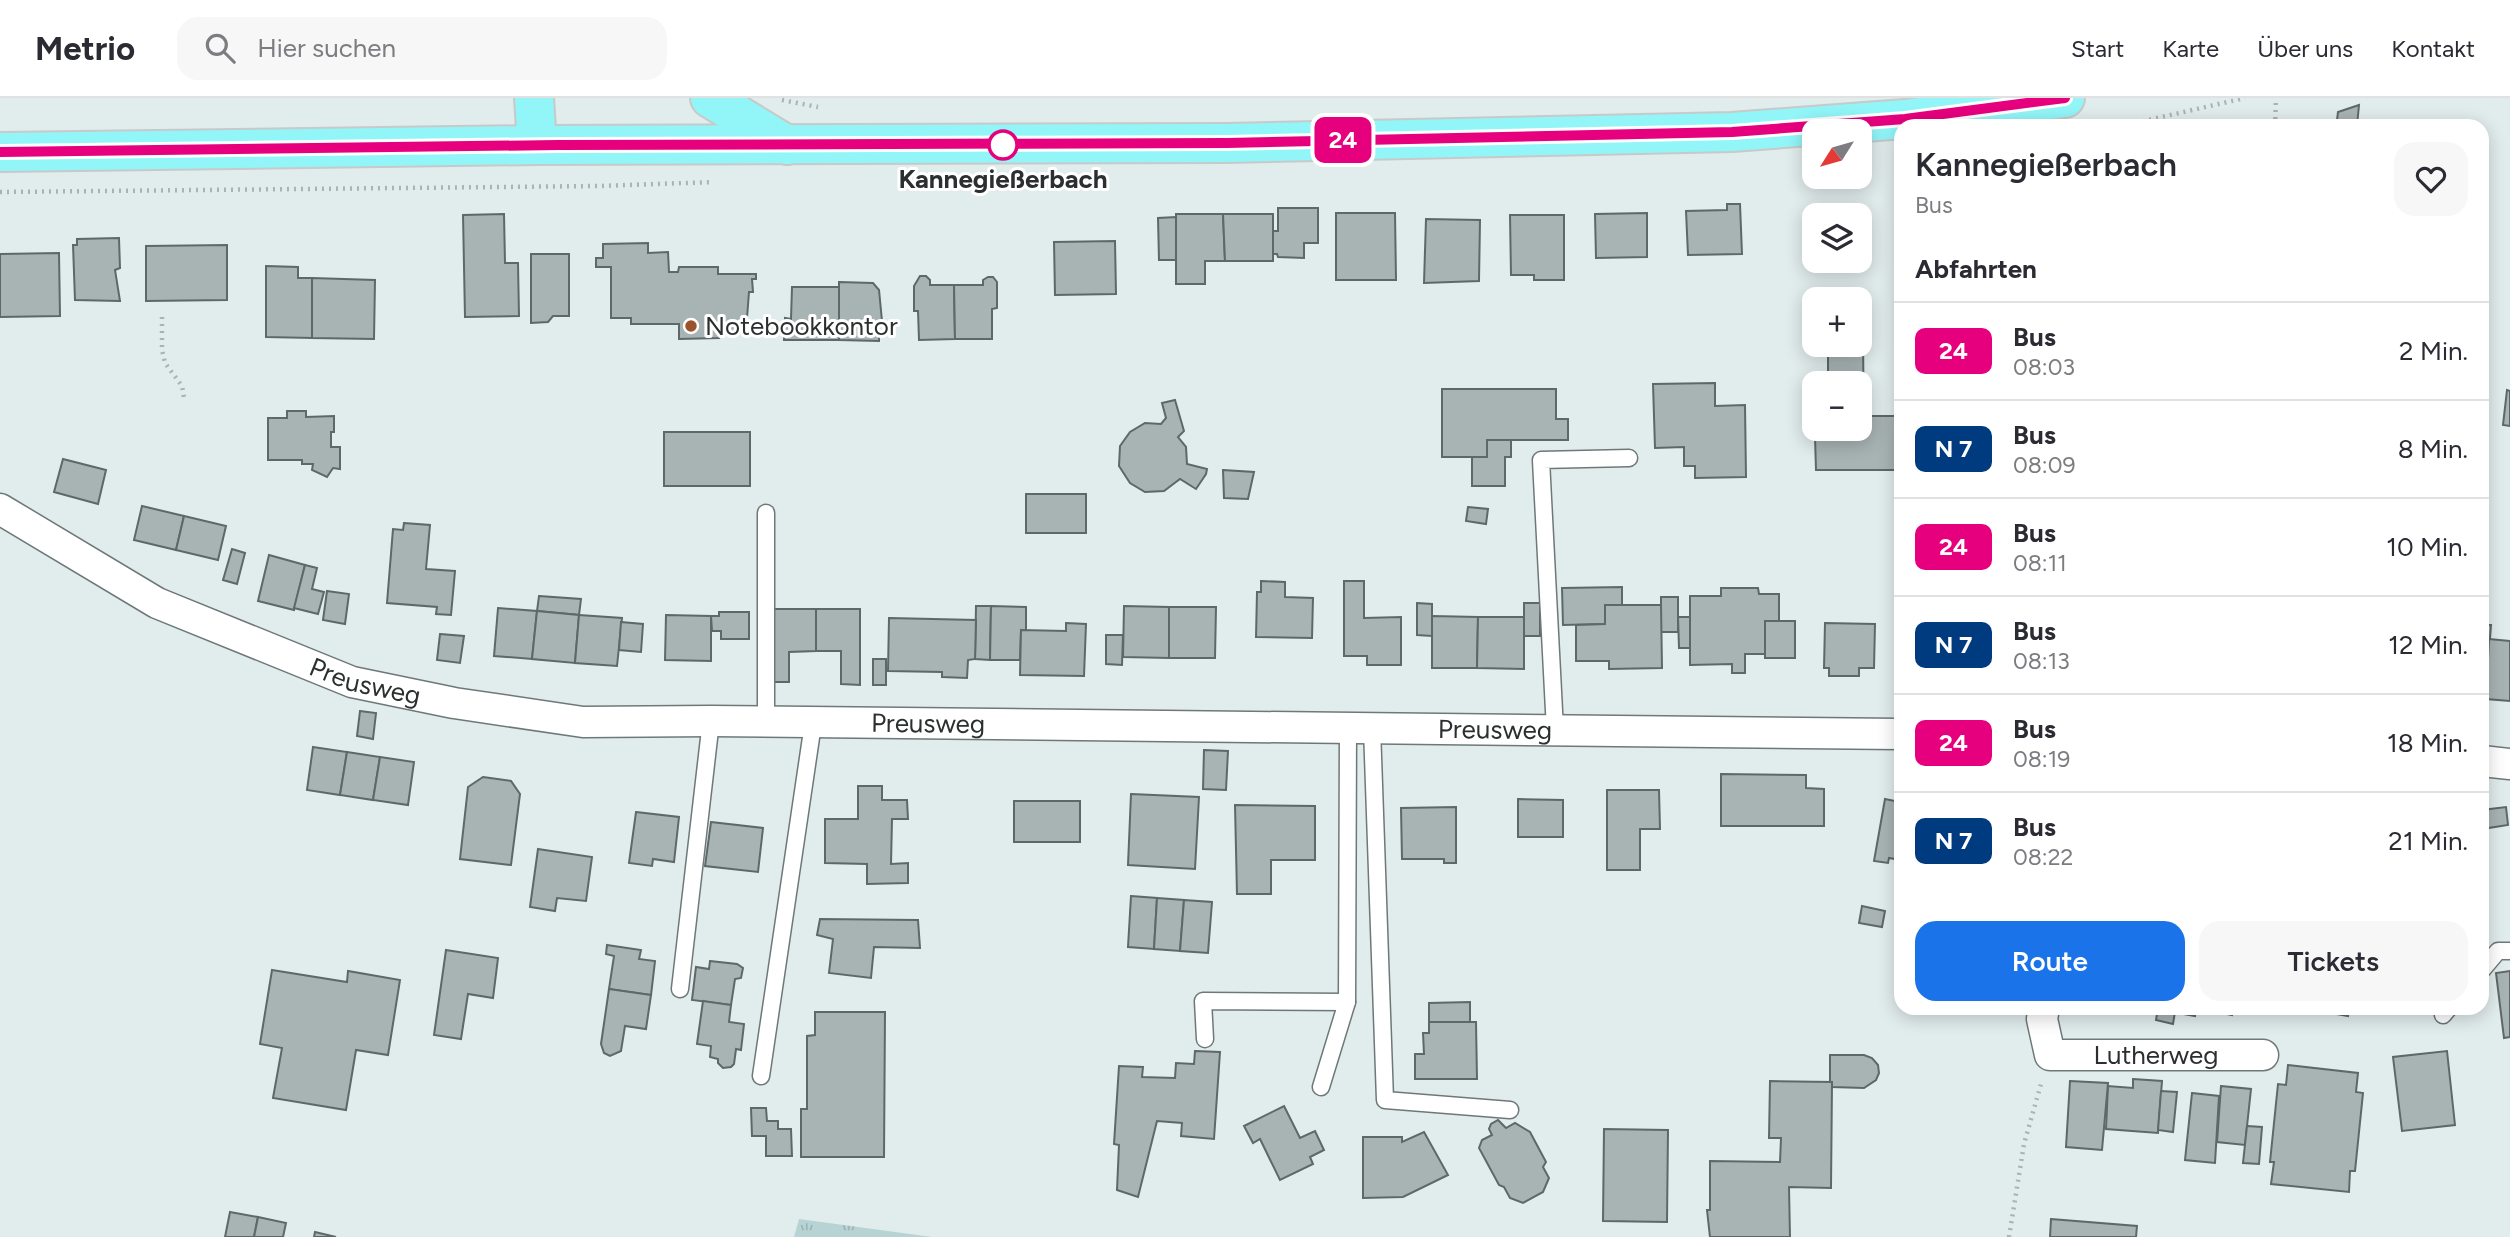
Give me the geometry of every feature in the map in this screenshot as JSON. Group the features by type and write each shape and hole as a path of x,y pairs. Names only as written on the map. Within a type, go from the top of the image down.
{"main road":[{"path":"534,98 537,145"},
{"path":"710,98 789,146"},
{"path":"1905,119 2065,98"},
{"path":"0,152 537,145 1227,143 1732,132 1894,120"}],"street":[{"name":"Preusweg","path":"0,509 157,603 352,682 454,703 583,722 711,721 1894,734"},
{"path":"2489,762 2510,764"},
{"path":"2043,1015 2050,1055"},
{"name":"Lutherweg","path":"2050,1055 2263,1055"}],"lane":[{"path":"1555,730 1541,460 1629,458"},
{"path":"766,513 766,722"},
{"path":"680,989 711,721"},
{"path":"761,1076 813,724"},
{"path":"1321,1087 1347,1002 1361,728"},
{"path":"1361,728 1385,1100 1510,1111"},
{"path":"2489,962 2498,951 2510,951"},
{"path":"1205,1039 1203,1001 1347,1002"}],"path":[{"path":"2153,119 2245,98"},
{"path":"2275,119 2276,98"},
{"path":"162,317 162,350 165,363 182,386 184,398"},
{"path":"2009,1237 2024,1144 2050,1055"}],"green space":[{"path":"799,1219 932,1237 794,1237"}],"building":[{"path":"2359,105 2358,119 2337,119 2338,112"},
{"path":"1727,204 1740,204 1742,254 1688,255 1686,211 1727,210"},
{"path":"1278,208 1318,208 1318,243 1304,243 1304,258 1278,257 1273,254 1273,231 1278,231"},
{"path":"1336,213 1395,213 1396,280 1336,280"},
{"path":"1647,213 1647,257 1596,258 1595,214"},
{"path":"504,214 505,263 518,263 519,316 465,317 463,215"},
{"path":"1176,214 1223,214 1225,261 1205,261 1205,284 1176,284"},
{"path":"1223,214 1273,214 1273,261 1225,261"},
{"path":"1510,215 1564,215 1564,280 1534,280 1534,275 1511,275"},
{"path":"1176,217 1176,260 1159,260 1158,218"},
{"path":"1426,219 1480,220 1479,281 1424,283"},
{"path":"119,238 120,268 115,270 120,301 75,300 73,245 77,245 77,239"},
{"path":"1115,241 1116,294 1055,295 1054,242"},
{"path":"648,243 648,253 668,252 669,272 678,272 679,267 718,267 718,274 756,274 756,279 752,279 753,292 749,292 746,331 718,331 719,338 679,339 679,324 631,324 631,318 611,318 611,267 596,267 596,258 603,258 603,244"},
{"path":"227,245 227,300 146,301 146,246"},
{"path":"59,253 60,316 0,317 0,254"},
{"path":"531,254 569,254 569,316 553,316 548,322 531,323"},
{"path":"266,266 298,267 298,278 312,278 312,338 266,337"},
{"path":"920,276 926,276 930,285 954,285 955,339 919,340 918,311 914,311 914,286"},
{"path":"993,277 997,282 997,308 992,309 992,339 955,339 954,285 983,285 983,280"},
{"path":"312,278 375,280 374,339 312,338"},
{"path":"839,282 873,283 879,290 882,321 879,321 879,341 839,340"},
{"path":"792,287 839,287 839,340 784,340 785,318 791,319"},
{"path":"1828,357 1863,357 1863,371 1828,371"},
{"path":"1715,383 1715,406 1745,405 1746,477 1695,478 1695,466 1684,466 1684,447 1655,448 1653,384"},
{"path":"1442,389 1556,389 1556,419 1568,419 1568,440 1487,440 1487,457 1442,457"},
{"path":"2507,390 2510,391 2510,426 2503,425"},
{"path":"1175,400 1184,431 1178,437 1186,447 1187,464 1207,469 1206,474 1196,489 1180,479 1164,491 1145,492 1130,483 1119,466 1120,446 1130,432 1145,423 1161,424 1166,418 1162,403"},
{"path":"287,411 306,411 306,417 334,416 331,447 340,447 340,469 333,468 327,477 312,470 313,464 302,464 302,460 268,460 268,418 287,418"},
{"path":"1872,416 1894,416 1894,470 1816,470 1815,441 1872,441"},
{"path":"664,432 750,432 750,486 664,486"},
{"path":"1487,440 1511,440 1511,457 1505,457 1505,486 1472,486 1472,457 1487,457"},
{"path":"63,459 106,470 98,504 54,492"},
{"path":"1223,470 1254,472 1248,499 1224,498"},
{"path":"1026,494 1086,494 1086,533 1026,533"},
{"path":"142,506 184,516 176,550 134,540"},
{"path":"1468,507 1488,509 1486,524 1466,521"},
{"path":"184,516 226,526 218,560 176,550"},
{"path":"404,523 430,525 426,569 455,571 451,615 436,614 437,607 387,603 393,529 403,530"},
{"path":"232,549 245,553 237,584 223,580"},
{"path":"269,555 305,565 294,610 258,601"},
{"path":"305,565 317,568 312,589 324,592 318,614 294,608"},
{"path":"1261,581 1285,582 1285,597 1313,598 1312,638 1256,637 1257,592 1261,592"},
{"path":"1344,581 1364,581 1364,618 1401,617 1401,665 1367,665 1367,656 1344,656"},
{"path":"1622,587 1622,605 1605,605 1605,624 1563,625 1562,588"},
{"path":"1721,588 1758,588 1759,594 1779,594 1779,621 1765,621 1765,654 1745,654 1745,673 1732,673 1732,664 1690,665 1690,596 1721,596"},
{"path":"327,591 349,594 345,624 323,620"},
{"path":"539,596 581,599 579,615 537,611"},
{"path":"1661,597 1678,597 1678,632 1661,632"},
{"path":"1417,603 1432,604 1432,636 1417,635"},
{"path":"1524,603 1540,603 1540,636 1524,636"},
{"path":"1605,605 1661,605 1662,668 1609,669 1609,661 1576,661 1576,625 1605,624"},
{"path":"976,606 991,606 990,660 975,659"},
{"path":"991,606 1026,607 1026,631 1021,630 1020,660 990,660"},
{"path":"1124,606 1169,607 1169,658 1123,657"},
{"path":"1169,607 1216,607 1215,658 1169,658"},
{"path":"498,608 537,611 532,659 494,656"},
{"path":"771,609 816,609 816,651 789,652 789,682 771,682"},
{"path":"816,609 860,609 860,685 841,684 841,651 816,651"},
{"path":"537,611 579,615 575,663 532,659"},
{"path":"719,612 749,612 749,639 721,639 721,631 712,631 711,616 719,616"},
{"path":"579,615 622,618 617,666 575,663"},
{"path":"666,615 711,616 711,661 665,660"},
{"path":"1432,616 1478,617 1477,668 1432,668"},
{"path":"1478,617 1524,617 1524,669 1477,668"},
{"path":"1678,617 1690,617 1690,648 1679,648"},
{"path":"889,618 976,620 975,659 968,660 967,678 942,677 942,672 888,671"},
{"path":"1765,621 1795,621 1795,658 1765,658"},
{"path":"621,622 643,624 641,652 619,650"},
{"path":"1066,623 1086,624 1084,676 1020,675 1021,630 1066,631"},
{"path":"1825,623 1875,624 1874,668 1859,668 1859,676 1829,676 1829,668 1824,668"},
{"path":"440,634 464,636 460,663 437,660"},
{"path":"1106,635 1123,635 1122,665 1106,664"},
{"path":"2489,639 2510,641 2510,701 2489,699"},
{"path":"873,659 886,659 886,685 873,685"},
{"path":"360,711 376,713 373,739 357,736"},
{"path":"313,747 347,752 340,795 307,790"},
{"path":"1204,750 1228,751 1226,790 1203,789"},
{"path":"347,752 380,757 373,800 340,795"},
{"path":"380,757 414,762 408,805 373,800"},
{"path":"1721,774 1806,775 1806,788 1824,789 1824,826 1721,826"},
{"path":"483,777 511,781 520,794 511,865 460,859 468,787"},
{"path":"858,786 882,786 882,800 907,800 908,819 892,819 891,864 908,863 908,883 867,884 867,864 825,863 825,819 858,819"},
{"path":"1607,790 1659,790 1660,829 1640,829 1640,870 1607,870"},
{"path":"1131,794 1199,797 1195,869 1128,865"},
{"path":"1518,799 1563,800 1563,837 1518,837"},
{"path":"1885,799 1894,801 1894,859 1889,858 1888,863 1874,861"},
{"path":"1014,801 1080,801 1080,842 1014,842"},
{"path":"1235,805 1315,806 1315,860 1271,860 1271,894 1237,894"},
{"path":"1456,807 1456,863 1444,863 1444,859 1402,859 1401,808"},
{"path":"2506,807 2508,825 2489,828 2489,809"},
{"path":"636,812 679,817 674,862 653,859 652,866 629,863"},
{"path":"711,822 763,828 758,872 705,866"},
{"path":"538,849 592,857 586,901 557,898 555,911 530,907"},
{"path":"1131,896 1157,898 1154,949 1128,947"},
{"path":"1157,898 1184,900 1180,951 1154,949"},
{"path":"1184,900 1212,902 1208,953 1180,951"},
{"path":"1862,906 1885,911 1882,927 1859,923"},
{"path":"820,919 918,920 920,948 874,947 871,978 829,973 833,939 817,935"},
{"path":"607,945 641,950 639,959 655,961 651,995 609,989 614,956 606,954"},
{"path":"446,950 498,958 493,998 468,994 461,1039 434,1035"},
{"path":"710,961 737,964 743,968 741,978 735,979 731,1005 692,1000 696,967 709,969"},
{"path":"272,970 347,982 348,971 400,980 388,1055 356,1050 346,1110 273,1098 282,1048 260,1044"},
{"path":"2510,971 2510,1037 2504,1038 2496,973"},
{"path":"609,989 651,995 646,1029 625,1026 621,1051 610,1056 604,1053 601,1044"},
{"path":"703,1001 731,1005 729,1022 744,1024 741,1050 736,1049 731,1067 723,1068 718,1059 710,1057 711,1046 697,1044"},
{"path":"1470,1002 1470,1022 1429,1022 1429,1003"},
{"path":"815,1012 885,1012 884,1157 801,1157 801,1109 807,1109 807,1036 815,1035"},
{"path":"2157,1015 2174,1015 2173,1024 2156,1020"},
{"path":"1429,1022 1476,1022 1477,1079 1415,1079 1415,1054 1424,1054 1423,1033 1429,1033"},
{"path":"1195,1051 1220,1052 1214,1139 1181,1136 1182,1123 1157,1121 1138,1197 1117,1190 1119,1145 1114,1144 1119,1066 1143,1067 1142,1077 1175,1078 1176,1063 1194,1064"},
{"path":"2447,1051 2455,1125 2402,1131 2393,1057"},
{"path":"1830,1055 1864,1055 1872,1058 1878,1065 1876,1080 1864,1088 1832,1087"},
{"path":"2288,1065 2358,1073 2356,1092 2363,1093 2355,1171 2350,1171 2349,1192 2271,1184 2274,1162 2270,1162 2278,1084 2286,1085"},
{"path":"2133,1079 2162,1081 2158,1133 2106,1129 2108,1086 2133,1088"},
{"path":"1770,1081 1832,1082 1831,1188 1789,1187 1790,1237 1710,1237 1707,1210 1710,1210 1710,1161 1780,1162 1781,1138 1769,1138"},
{"path":"2070,1081 2108,1083 2102,1150 2066,1147"},
{"path":"2221,1086 2251,1089 2245,1145 2217,1142"},
{"path":"2161,1091 2177,1092 2173,1132 2158,1130"},
{"path":"2192,1093 2219,1096 2215,1163 2185,1160"},
{"path":"1284,1106 1300,1138 1315,1131 1324,1150 1310,1157 1313,1164 1280,1180 1260,1139 1253,1143 1244,1126"},
{"path":"751,1108 766,1108 767,1121 778,1121 778,1129 791,1129 792,1156 766,1156 766,1136 752,1136"},
{"path":"1498,1120 1506,1128 1515,1123 1530,1132 1546,1162 1543,1167 1549,1178 1543,1192 1523,1203 1510,1198 1504,1187 1499,1185 1479,1148 1482,1140 1492,1135 1489,1129 1491,1124"},
{"path":"2247,1126 2262,1127 2259,1164 2243,1163"},
{"path":"1604,1129 1668,1130 1667,1222 1603,1221"},
{"path":"1424,1132 1448,1175 1403,1197 1363,1198 1363,1137 1402,1137 1402,1142"},
{"path":"230,1212 258,1217 254,1237 225,1237"},
{"path":"258,1217 286,1223 283,1237 254,1237"},
{"path":"2051,1219 2137,1226 2136,1237 2050,1237"},
{"path":"315,1232 336,1237 314,1237"}],"bus line":[{"name":"24","path":"1905,119 2065,98"},
{"name":"24","path":"0,152 615,144 815,146 1227,143 1732,132 1894,120"}],"place":[{"name":"Kannegießerbach","path":"1003,145"},
{"name":"Notebookkontor","path":"691,326"}]}
